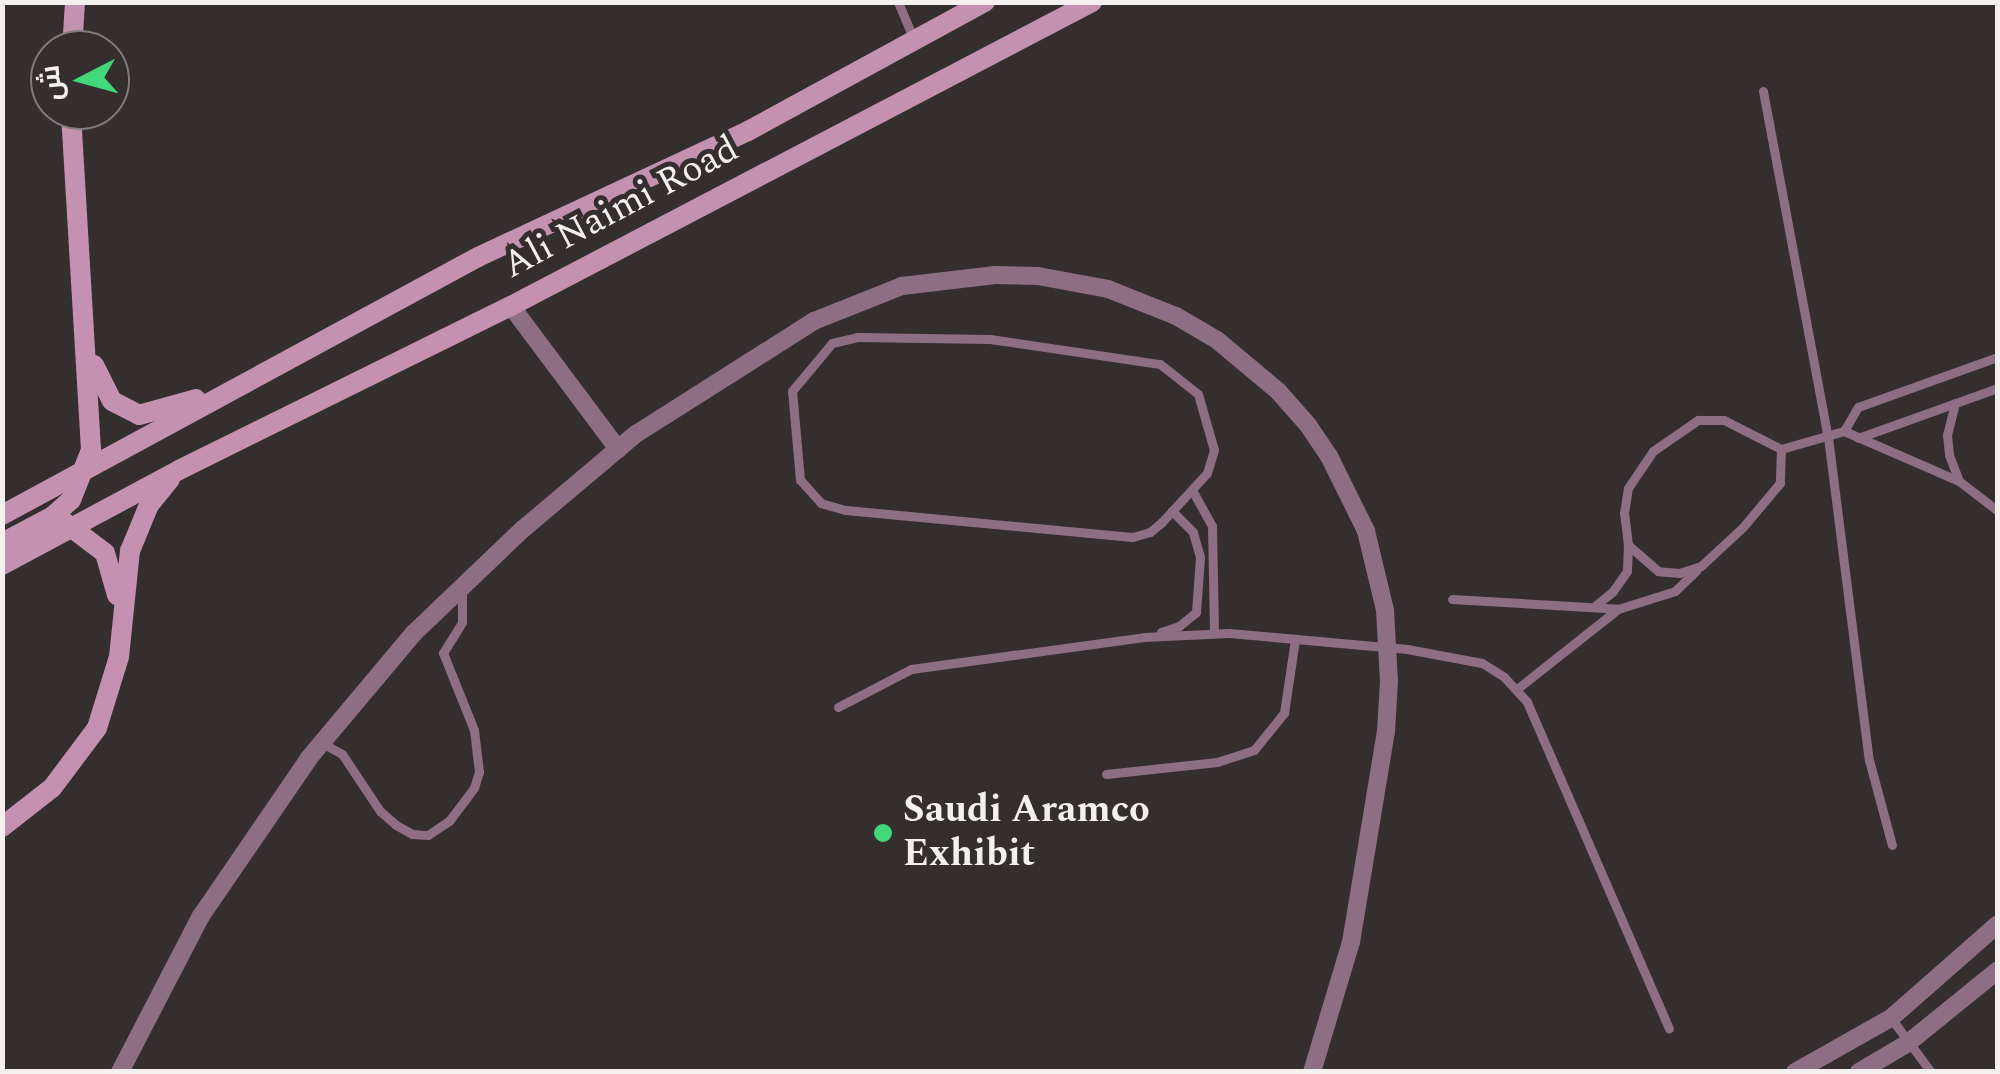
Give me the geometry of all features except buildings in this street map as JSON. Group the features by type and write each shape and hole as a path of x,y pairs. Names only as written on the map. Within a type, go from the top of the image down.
{"main road":[{"path":"73,30 75,2"},
{"name":"Ali Naimi Road","path":"253,376 478,257 748,131 985,2"},
{"name":"Ali Naimi Road","path":"2,566 179,470 511,306 1092,2"},
{"path":"2,543 53,516 71,500 85,471 93,424 80,290 71,130"},
{"path":"80,290 96,373 112,401 126,410 139,415 166,411 253,376"},
{"path":"2,516 253,376"},
{"path":"2,827 52,788 97,728 112,690 119,657 130,550 149,505 179,470"},
{"path":"2,516 23,512 53,516 96,542 113,573 119,657"}],"street":[{"path":"120,1072 211,900 322,742 414,633 462,585 618,449 755,356 855,302 902,286 950,278 1038,276 1079,282 1146,302 1216,340 1278,391 1329,456 1376,558 1389,648 1386,731 1352,942 1312,1072"},
{"path":"511,306 618,449"},
{"path":"1795,1072 1891,1018 1998,924"},
{"path":"1859,1072 1908,1042 1998,970"}],"lane":[{"path":"898,2 914,41"},
{"path":"1763,90 1828,437 1861,710 1892,845"},
{"path":"856,337 990,339 1160,364 1198,394 1214,450 1207,473 1192,490 1150,532 1132,537 846,510 821,503 800,480 792,392 832,343 856,337"},
{"path":"1844,432 1858,407 1998,357"},
{"path":"1858,438 1998,388"},
{"path":"1956,403 1947,434 1949,455 1959,481"},
{"path":"1596,605 1614,591 1627,571 1624,513 1628,488 1653,451 1698,420 1724,420 1781,449 1844,432 1959,481 1998,511"},
{"path":"1518,689 1618,609 1675,590 1754,515 1780,482 1781,449"},
{"path":"1192,490 1212,526 1214,633"},
{"path":"1144,637 1180,626 1196,612 1200,557 1193,532 1172,511"},
{"path":"1628,545 1658,571 1679,574 1701,566"},
{"path":"322,742 342,754 380,810 396,825 412,834 428,835 449,821 474,788 479,772 474,730 443,653 462,622 462,585"},
{"path":"1452,598 1618,609"},
{"path":"838,707 911,669 1144,637 1214,633 1389,648 1460,656 1482,663 1518,689 1561,778 1669,1028"},
{"path":"1106,774 1217,762 1254,750 1284,713 1294,640"},
{"path":"1891,1018 1931,1072"}],"place":[{"name":"Saudi Aramco Exhibit","path":"883,833"}]}
